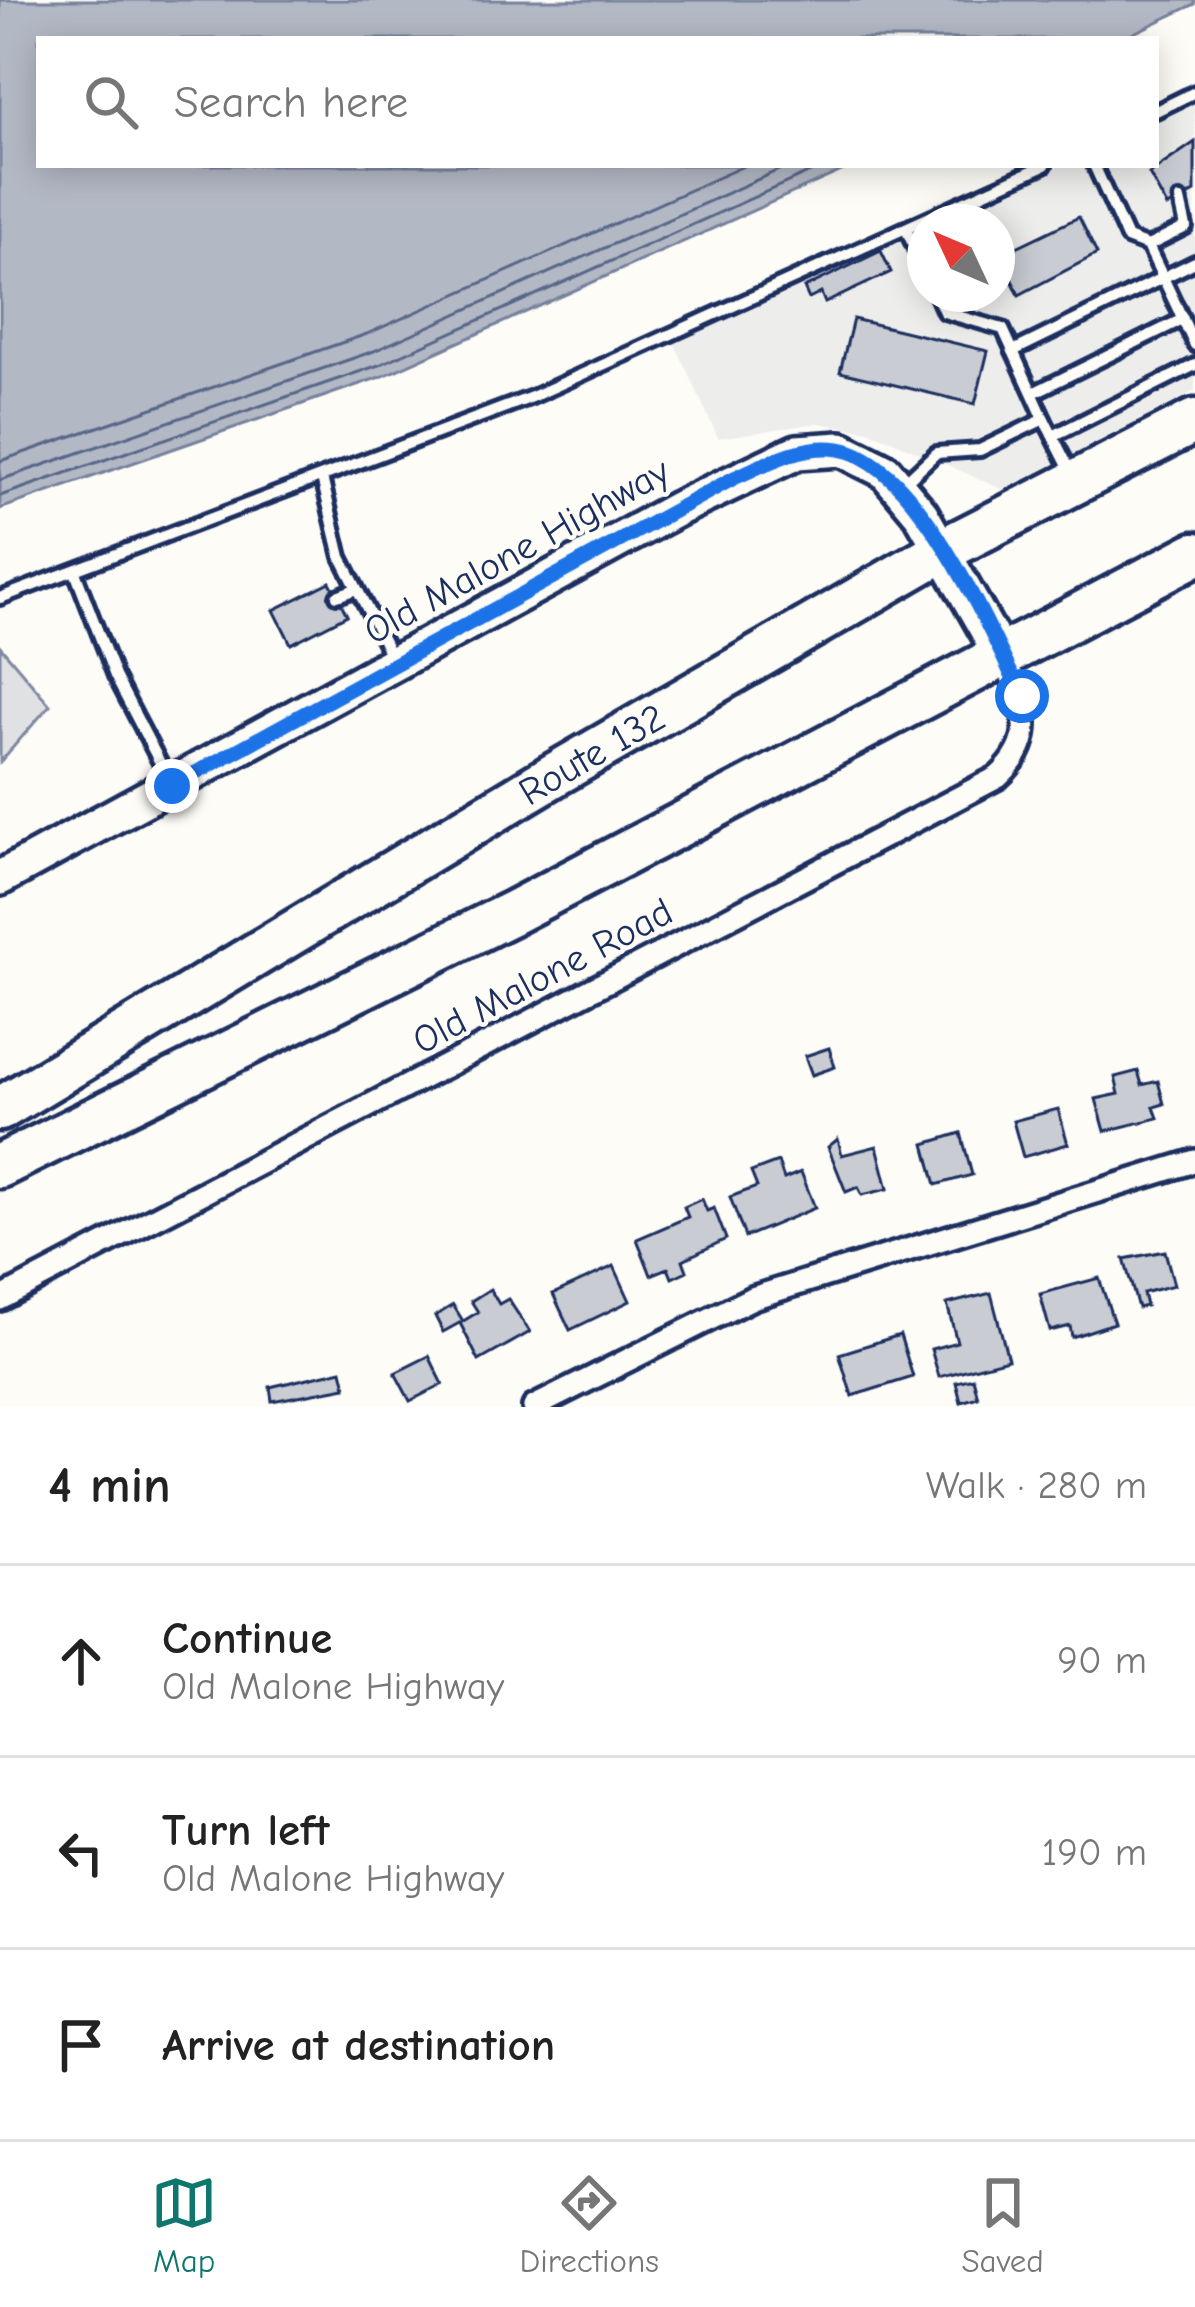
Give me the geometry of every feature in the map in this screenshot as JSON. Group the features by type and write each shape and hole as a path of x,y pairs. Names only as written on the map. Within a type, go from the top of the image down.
{"highway":[{"name":"Route 132","path":"0,1109 554,775 943,550 1195,422"},
{"path":"10,1165 514,912 1195,554"}],"street":[{"name":"Old Malone Highway","path":"0,878 734,478 797,452 818,448 854,453 900,487 943,550 1003,658"},
{"name":"Old Malone Road","path":"0,1300 985,785 1016,759 1027,729 1022,696 1003,658"},
{"path":"534,1407 752,1298 1195,1161"}],"lane":[{"path":"1159,110 1195,92"},
{"path":"0,598 532,397 1039,168"},
{"path":"1095,168 1127,238 1148,246 1195,345"},
{"path":"1148,246 1186,227 1180,200"},
{"path":"1013,351 1195,262"},
{"path":"944,312 1004,329 1076,482"},
{"path":"1033,393 1184,319"},
{"path":"1053,436 1195,364"},
{"path":"900,487 936,453 980,451 1044,419"},
{"path":"322,478 341,557 395,664"},
{"path":"75,572 115,676 172,786"},
{"path":"337,596 356,589"}],"shaded area":[{"path":"1195,104 1195,391 1006,491 870,431 818,423 718,438 673,340 907,234 907,312 1015,312 1015,204 975,204 1054,168 1159,168 1159,121"},
{"path":"0,646 50,705 0,762"}],"water":[{"path":"0,0 1195,0 1127,36 36,36 36,168 848,168 383,376 0,509"}],"building":[{"path":"1195,142 1195,192 1167,207 1149,174"},
{"path":"1079,217 1097,254 1019,295 1015,248"},
{"path":"881,251 891,272 825,303 821,293 809,299 804,288"},
{"path":"853,319 988,351 975,404 840,372"},
{"path":"330,582 347,615 291,644 274,610"},
{"path":"829,1048 835,1067 812,1075 805,1056"},
{"path":"1138,1071 1142,1085 1158,1081 1164,1104 1154,1107 1158,1118 1105,1131 1096,1099 1119,1094 1115,1077"},
{"path":"1058,1109 1068,1144 1023,1157 1013,1121"},
{"path":"961,1133 972,1175 936,1185 925,1144"},
{"path":"838,1139 842,1155 877,1146 888,1189 862,1195 858,1187 846,1192 828,1147"},
{"path":"778,1162 784,1179 801,1172 815,1208 745,1237 730,1197 757,1187 751,1172"},
{"path":"702,1199 707,1211 714,1208 726,1239 683,1260 687,1271 672,1278 668,1268 651,1275 637,1239 688,1217 684,1207"},
{"path":"1165,1251 1174,1285 1143,1293 1146,1306 1138,1308 1124,1259"},
{"path":"614,1266 630,1301 570,1330 553,1294"},
{"path":"1099,1278 1114,1323 1072,1337 1070,1326 1050,1331 1040,1294"},
{"path":"490,1289 499,1304 508,1299 530,1332 479,1361 460,1323 478,1312 471,1301"},
{"path":"991,1293 1008,1359 939,1377 931,1349 957,1342 947,1304"},
{"path":"453,1305 463,1321 443,1332 435,1316"},
{"path":"900,1335 913,1377 852,1396 839,1354"},
{"path":"429,1356 443,1384 410,1401 395,1373"},
{"path":"342,1370 346,1387 272,1401 270,1387"},
{"path":"973,1378 978,1397 961,1402 956,1382"}],"route":[{"path":"172,786 734,478 818,448 841,449 870,460 904,490 943,550 1022,696"}]}
